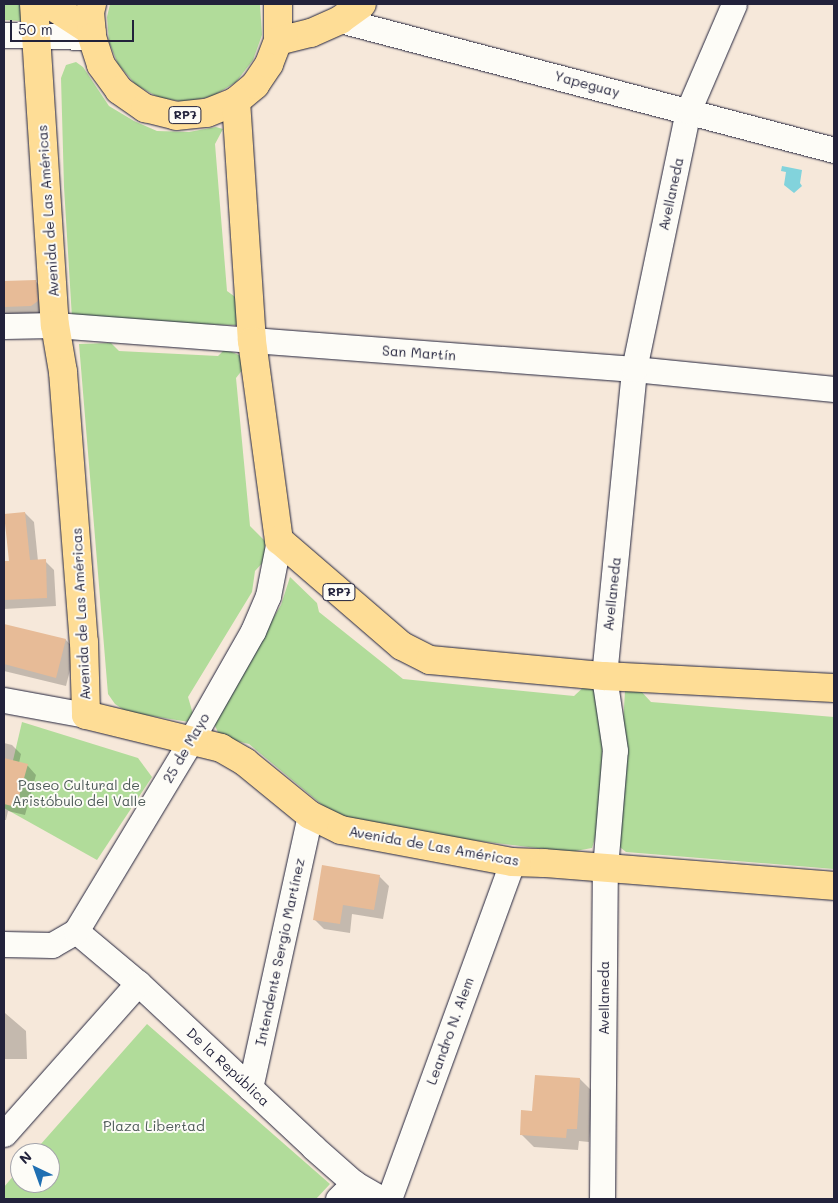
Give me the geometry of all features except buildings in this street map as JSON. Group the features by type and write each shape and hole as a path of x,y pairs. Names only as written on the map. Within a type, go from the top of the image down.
{"main road":[{"name":"Avenida de Las Américas","path":"34,4 55,325 65,391 84,642 86,715 221,748 245,762 310,815 341,830 512,862 834,886"},
{"path":"49,4 92,34"},
{"name":"RP7","path":"92,4 92,34 101,65 105,71 120,90 146,108 176,116 207,113 236,101 255,85 269,64 278,40 278,4"},
{"path":"278,40 311,33 340,20 362,4"},
{"path":"236,101 252,341 279,540"},
{"name":"RP7","path":"279,540 402,646 430,660 604,676 834,688"}],"street":[{"name":"Avellaneda","path":"602,1199 605,868 615,750 604,676 634,369 688,111 734,4"},
{"name":"Yapeguay","path":"340,20 834,150"},
{"path":"4,35 92,34"},
{"name":"San Martín","path":"4,326 55,325 634,369 834,389"},
{"name":"25 de Mayo","path":"4,944 52,945 76,931 191,740 263,610 274,572 279,540"},
{"path":"4,700 86,715"},
{"name":"Intendente Sergio Martínez","path":"250,1088 310,815"},
{"name":"Leandro N. Alem","path":"389,1199 512,862"},
{"name":"De la República","path":"76,931 138,983 250,1088 346,1191 382,1199"},
{"path":"4,1134 138,983"}],"green space":[{"path":"4,4 21,4 22,21 4,20"},
{"path":"110,4 260,4 262,35 253,60 236,82 213,96 187,102 160,98 136,85 118,64 109,42 107,17"},
{"path":"76,62 83,67 109,106 134,121 157,131 189,132 216,127 223,129 215,144 227,291 238,299 242,316 236,325 86,322 72,318 64,187 61,78 66,65"},
{"path":"111,343 119,351 218,356 225,349 250,360 236,378 250,526 265,541 265,560 255,571 252,592 188,697 193,714 189,722 127,712 115,704 108,694 79,344"},
{"path":"290,577 317,603 319,612 403,679 574,696 588,683 606,693 598,829 592,848 570,852 354,826 339,819 249,744 220,737 212,719 281,605"},
{"path":"639,689 651,702 834,717 834,869 626,852 616,844 625,691"},
{"name":"Paseo Cultural de Aristóbulo del Valle","path":"22,722 138,758 152,777 97,860 4,808 4,799"},
{"name":"Plaza Libertad","path":"147,1024 330,1184 316,1199 4,1199 4,1187 10,1180 10,1193 60,1193 60,1143 42,1143"}],"water":[{"path":"782,166 802,170 800,183 802,186 794,193 784,185 786,172 781,171"}]}
